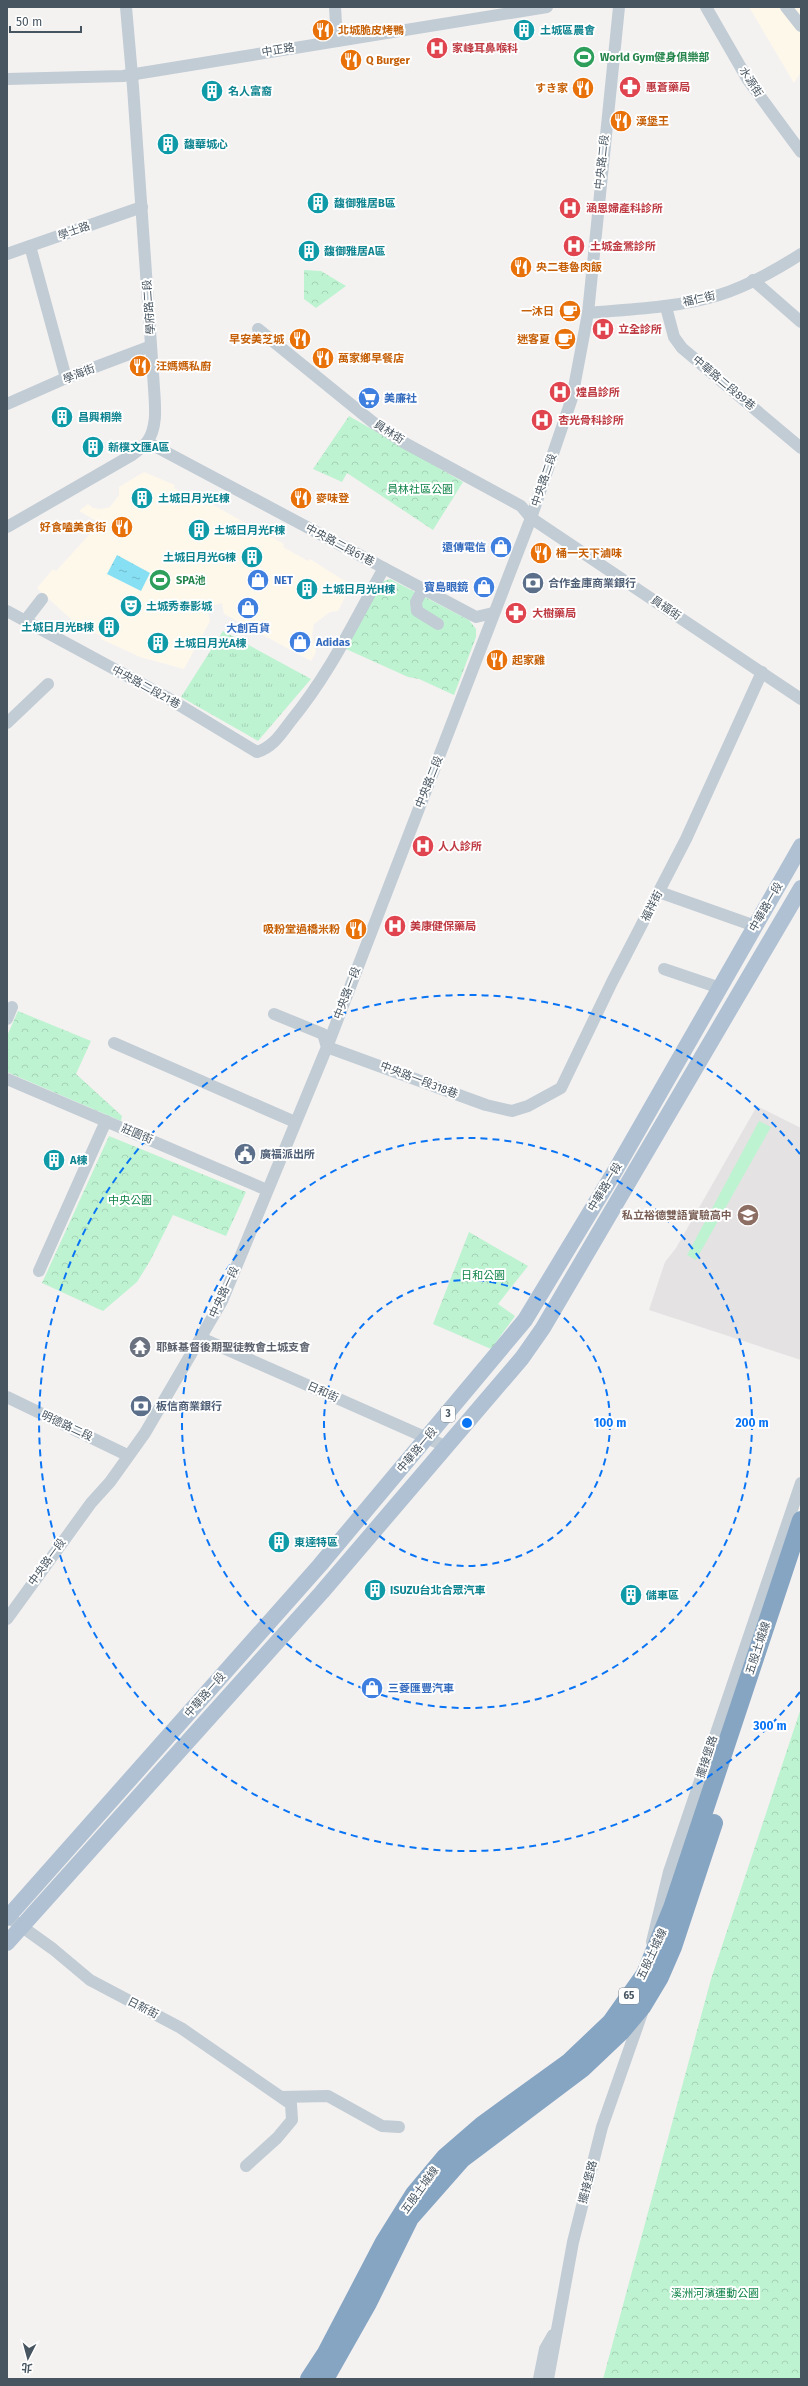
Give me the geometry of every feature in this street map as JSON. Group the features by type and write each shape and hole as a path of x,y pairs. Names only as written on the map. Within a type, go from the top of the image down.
{"highway":[{"name":"五股土城線","path":"309,2379 326,2353 384,2242 414,2194 445,2157 482,2125 569,2062 611,2022 645,1974 672,1908 797,1519"},
{"name":"五股土城線","path":"325,2379 368,2303 410,2218 462,2159 583,2068 621,2032 642,2007 660,1977 673,1947 801,1559"}],"main road":[{"name":"中華路一段","path":"7,1917 320,1565 428,1438 525,1320 615,1171 801,846"},
{"name":"中華路一段","path":"7,1943 23,1927 322,1592 445,1446 522,1358 544,1328 801,888"}],"street":[{"name":"學府路二段","path":"126,7 142,207 155,416 147,442"},
{"path":"334,7 337,41"},
{"name":"中正路","path":"7,79 132,75 546,7"},
{"name":"中央路二段","path":"372,928 531,518 572,398 588,313 619,7"},
{"name":"水源街","path":"706,7 748,80 801,152"},
{"path":"786,7 801,26"},
{"name":"學士路","path":"7,254 142,207"},
{"path":"30,246 66,378"},
{"name":"福仁街","path":"588,313 666,307 720,295 773,272 801,254"},
{"path":"753,280 801,322"},
{"name":"中華路二段89巷","path":"666,307 674,337 682,348 800,445"},
{"name":"員林街","path":"258,329 375,424 416,449 521,506 531,518"},
{"name":"學海街","path":"7,404 66,378 151,346"},
{"path":"7,527 132,455 147,442"},
{"name":"中央路二段61巷","path":"147,442 476,617 493,613"},
{"name":"員福街","path":"531,518 801,699"},
{"name":"中央路二段21巷","path":"7,611 166,697 257,752 266,749 315,691 326,674 384,568"},
{"path":"423,589 416,602 417,611 438,624"},
{"path":"25,621 42,599"},
{"name":"福祥街","path":"512,1111 528,1106 561,1088 686,839 762,672"},
{"path":"7,723 48,684"},
{"path":"659,892 755,926"},
{"name":"中央路一段","path":"7,1619 90,1503 110,1482 145,1432 222,1301 327,1046 372,928"},
{"path":"664,969 720,988"},
{"path":"7,1019 12,1007"},
{"path":"274,1014 323,1034 327,1046"},
{"path":"114,1044 295,1122"},
{"name":"中央路一段318巷","path":"327,1046 486,1105 512,1111"},
{"name":"莊園街","path":"7,1080 267,1190"},
{"path":"39,1271 106,1121"},
{"name":"日和街","path":"201,1338 445,1446"},
{"name":"明德路二段","path":"7,1397 128,1455"},
{"name":"擺接堡路","path":"633,2037 656,1917 669,1872 797,1519 801,1484"},
{"name":"擺接堡路","path":"548,2379 554,2351 555,2330 573,2242 602,2127 654,1981 801,1538"},
{"name":"日新街","path":"7,1917 23,1927 90,1980 181,2028 291,2104 292,2120 277,2138 246,2166"},
{"path":"282,2097 328,2096 382,2126 399,2127"},
{"name":"擺接堡路","path":"539,2379 545,2349 555,2330"}],"shaded area":[{"path":"749,7 801,7 801,72 794,83"},
{"path":"144,472 175,485 174,488 200,502 202,499 284,544 283,547 308,561 310,559 351,585 338,611 330,612 314,624 312,635 316,652 311,661 224,614 222,603 207,607 210,621 184,669 140,657 101,639 101,636 73,621 37,588 53,569 56,571 89,535 98,522 79,511 88,504 93,508 101,509 110,507 119,495 119,487"},
{"name":"私立裕德雙語實驗高中","path":"757,1106 801,1128 801,1360 649,1310 665,1262 676,1248"}],"green space":[{"path":"304,270 321,271 346,286 316,308 304,299"},
{"name":"員林社區公園","path":"349,416 463,482 433,530 347,473 342,482 313,469"},
{"path":"390,579 469,620 476,629 476,637 454,695 419,679 408,677 346,649 381,582"},
{"path":"223,631 311,679 258,741 181,697"},
{"path":"18,1011 91,1041 76,1074 122,1116 121,1121 7,1072 7,1036"},
{"path":"759,1121 771,1127 696,1260 687,1255"},
{"name":"中央公園","path":"109,1136 246,1192 226,1236 173,1215 150,1261 137,1282 103,1311 42,1283"},
{"name":"日和公園","path":"469,1232 528,1266 498,1304 515,1316 491,1349 433,1324"},
{"name":"溪洲河濱運動公園","path":"801,1708 801,2379 603,2379 711,1979"}],"water":[{"path":"117,555 150,573 141,591 107,574"},
{"name":"SPA池","path":"157,570 169,577 163,589 151,583"}],"place":[{"name":"北城脆皮烤鴨","path":"323,30"},
{"name":"土城區農會","path":"524,30"},
{"name":"家峰耳鼻喉科","path":"437,48"},
{"name":"World Gym健身俱樂部","path":"584,57"},
{"name":"Q Burger","path":"351,60"},
{"name":"惠蒼藥局","path":"630,87"},
{"name":"すき家","path":"583,88"},
{"name":"名人富裔","path":"212,91"},
{"name":"漢堡王","path":"621,121"},
{"name":"馥華城心","path":"168,144"},
{"name":"馥御雅居B區","path":"318,203"},
{"name":"涵恩婦產科診所","path":"570,208"},
{"name":"土城金鶯診所","path":"574,246"},
{"name":"馥御雅居A區","path":"309,251"},
{"name":"央二巷魯肉飯","path":"521,267"},
{"name":"一沐日","path":"570,311"},
{"name":"立全診所","path":"603,329"},
{"name":"早安美芝城","path":"300,339"},
{"name":"迷客夏","path":"565,339"},
{"name":"萬家鄉早餐店","path":"323,358"},
{"name":"汪媽媽私廚","path":"140,366"},
{"name":"煌昌診所","path":"560,392"},
{"name":"美廉社","path":"369,398"},
{"name":"昌興桐樂","path":"62,417"},
{"name":"杏光骨科診所","path":"542,420"},
{"name":"新樸文匯A區","path":"93,447"},
{"name":"土城日月光E棟","path":"142,498"},
{"name":"麥味登","path":"301,498"},
{"name":"好食嗑美食街","path":"122,527"},
{"name":"土城日月光F棟","path":"199,530"},
{"name":"遠傳電信","path":"501,547"},
{"name":"桶一天下滷味","path":"541,553"},
{"name":"土城日月光G棟","path":"252,557"},
{"name":"SPA池","path":"160,580"},
{"name":"NET","path":"258,580"},
{"name":"合作金庫商業銀行","path":"533,583"},
{"name":"寶島眼鏡","path":"484,587"},
{"name":"土城日月光H棟","path":"307,589"},
{"name":"土城秀泰影城","path":"131,606"},
{"name":"大創百貨","path":"248,608"},
{"name":"大樹藥局","path":"516,613"},
{"name":"土城日月光B棟","path":"109,627"},
{"name":"Adidas","path":"300,642"},
{"name":"土城日月光A棟","path":"158,643"},
{"name":"起家雞","path":"497,660"},
{"name":"人人診所","path":"423,846"},
{"name":"美康健保藥局","path":"395,926"},
{"name":"吸粉堂過橋米粉","path":"356,929"},
{"name":"廣福派出所","path":"245,1154"},
{"name":"A棟","path":"54,1160"},
{"name":"私立裕德雙語實驗高中","path":"748,1215"},
{"name":"耶穌基督後期聖徒教會土城支會","path":"140,1347"},
{"name":"板信商業銀行","path":"141,1406"},
{"name":"東達特區","path":"279,1542"},
{"name":"ISUZU台北合眾汽車","path":"375,1590"},
{"name":"儲車區","path":"631,1595"},
{"name":"三菱匯豐汽車","path":"372,1688"}]}
